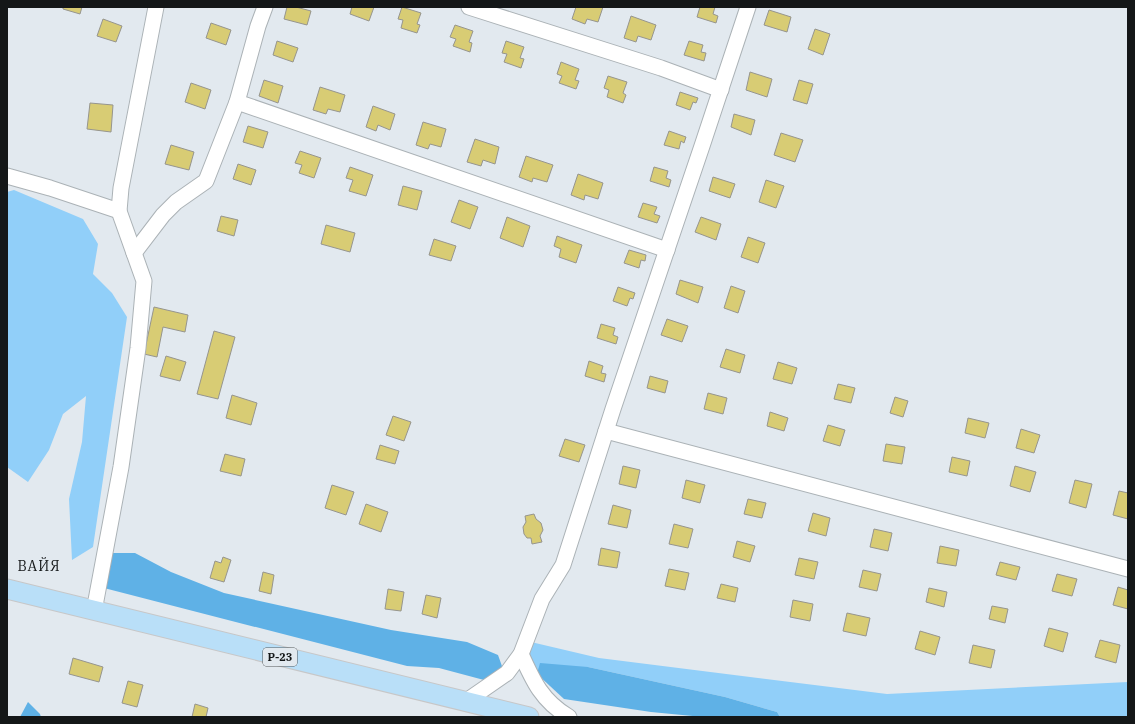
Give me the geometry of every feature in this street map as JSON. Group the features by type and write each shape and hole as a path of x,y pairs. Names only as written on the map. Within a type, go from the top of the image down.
{"main road":[{"name":"Р-23","path":"7,589 466,702 496,713 529,717"}],"street":[{"path":"94,611 121,467 138,348 144,280 119,211 121,188 156,7"},
{"path":"134,253 163,215 176,202 206,181 237,102 258,26 265,7"},
{"path":"469,7 653,65 721,90"},
{"path":"466,702 507,673 521,654 542,599 563,565 606,431 748,7"},
{"path":"237,102 667,250"},
{"path":"7,176 50,188 119,211"},
{"path":"606,431 1128,569"},
{"path":"521,654 533,681 545,698 569,717"}],"shaded area":[{"path":"14,190 83,219 98,244 93,274 112,293 127,317 93,547 72,560 69,499 82,442 86,396 63,414 49,450 28,482 7,467 7,192"},
{"path":"111,553 135,553 171,572 224,593 391,630 467,642 498,655 503,669 484,680 439,668 407,666 104,588"},
{"path":"531,642 599,658 887,694 1128,682 1128,717 780,717 777,712 725,697 588,667 537,674 530,659 529,652"},
{"path":"540,663 588,667 725,697 777,712 780,717 703,717 651,712 564,699 537,674"},
{"path":"28,702 40,714 41,717 20,717"}],"building":[{"path":"63,7 82,7 80,14 63,9"},
{"path":"287,7 296,7 311,11 307,25 284,19"},
{"path":"352,7 374,7 369,21 350,14"},
{"path":"402,7 421,13 417,24 420,25 417,33 401,28 403,20 398,19"},
{"path":"576,7 603,7 598,22 587,19 585,24 572,19"},
{"path":"700,7 715,7 713,14 718,16 716,23 697,17"},
{"path":"769,10 791,17 787,32 764,25"},
{"path":"631,16 656,25 651,40 638,36 636,42 624,38"},
{"path":"103,19 122,26 116,42 97,36"},
{"path":"211,23 231,30 226,45 206,38"},
{"path":"455,25 473,31 469,42 472,43 470,52 453,46 456,39 450,37"},
{"path":"815,29 830,34 823,55 808,49"},
{"path":"277,41 298,48 293,62 273,55"},
{"path":"506,41 524,47 520,58 524,59 521,68 504,62 507,54 502,53"},
{"path":"689,41 703,45 701,52 706,53 704,61 684,55"},
{"path":"561,62 579,69 575,80 579,81 576,89 559,83 562,76 557,74"},
{"path":"750,72 772,79 767,97 746,90"},
{"path":"608,76 627,82 623,93 626,95 623,103 607,97 609,90 604,88"},
{"path":"264,80 283,86 278,103 259,96"},
{"path":"799,80 813,84 807,104 793,100"},
{"path":"191,83 211,90 205,109 185,102"},
{"path":"320,87 345,95 340,112 328,109 326,114 313,110"},
{"path":"680,92 698,98 696,103 693,102 690,110 676,105"},
{"path":"90,103 113,105 111,132 87,129"},
{"path":"373,106 395,114 390,130 378,125 376,131 366,127"},
{"path":"734,114 755,120 751,135 731,127"},
{"path":"423,122 446,129 441,147 430,144 428,149 416,145"},
{"path":"248,126 268,132 263,148 243,142"},
{"path":"669,131 686,137 684,143 681,141 679,149 664,145"},
{"path":"781,133 803,140 795,162 774,155"},
{"path":"475,139 499,147 495,164 483,160 481,166 467,162"},
{"path":"171,145 194,152 189,170 165,164"},
{"path":"300,151 321,158 314,178 299,173 302,165 295,163"},
{"path":"526,156 553,165 547,182 533,178 532,182 519,177"},
{"path":"238,164 256,170 251,185 233,179"},
{"path":"350,167 373,175 366,196 349,191 353,180 346,178"},
{"path":"654,167 668,171 666,178 671,180 669,187 650,181"},
{"path":"578,174 603,183 598,199 585,195 584,200 571,195"},
{"path":"713,177 735,184 730,198 709,191"},
{"path":"766,180 784,186 776,208 759,202"},
{"path":"403,186 422,191 417,210 398,205"},
{"path":"459,200 478,207 470,229 451,222"},
{"path":"643,203 657,207 654,214 660,216 657,223 638,217"},
{"path":"221,216 238,220 234,236 217,231"},
{"path":"507,217 530,226 523,247 500,238"},
{"path":"701,217 721,224 716,240 695,232"},
{"path":"326,225 355,233 350,252 321,244"},
{"path":"557,236 582,245 576,263 559,257 561,249 554,246"},
{"path":"748,237 765,243 758,263 741,257"},
{"path":"434,239 456,246 451,261 429,255"},
{"path":"629,250 646,255 645,261 641,260 639,268 624,263"},
{"path":"680,280 703,287 698,303 676,294"},
{"path":"731,286 745,291 738,313 724,308"},
{"path":"618,287 635,293 633,299 630,298 627,306 613,301"},
{"path":"154,307 188,315 185,332 163,327 157,357 144,354"},
{"path":"667,319 688,326 682,342 661,335"},
{"path":"601,324 615,328 613,335 618,337 616,344 597,338"},
{"path":"214,331 235,337 218,399 197,394"},
{"path":"726,349 745,355 740,373 720,367"},
{"path":"166,356 186,362 180,381 160,376"},
{"path":"589,361 603,366 601,373 606,374 604,382 585,376"},
{"path":"778,362 797,368 792,384 773,379"},
{"path":"650,376 668,381 665,393 647,388"},
{"path":"838,384 855,388 851,403 834,399"},
{"path":"708,393 727,398 723,414 704,409"},
{"path":"232,395 257,403 251,425 226,418"},
{"path":"895,397 908,401 903,417 890,413"},
{"path":"770,412 788,418 784,431 767,426"},
{"path":"393,416 411,422 404,441 386,435"},
{"path":"968,418 989,423 985,438 965,433"},
{"path":"828,425 845,430 840,446 823,441"},
{"path":"1021,429 1040,435 1034,453 1016,448"},
{"path":"565,439 585,445 579,462 559,456"},
{"path":"886,444 905,447 902,464 883,461"},
{"path":"380,445 399,451 395,464 376,459"},
{"path":"225,454 245,459 241,476 220,471"},
{"path":"952,457 970,461 967,476 949,472"},
{"path":"623,466 640,470 636,488 619,484"},
{"path":"1015,466 1036,472 1030,492 1010,486"},
{"path":"686,480 705,485 700,503 682,498"},
{"path":"1075,480 1092,484 1086,508 1069,503"},
{"path":"332,485 354,492 346,515 325,508"},
{"path":"1119,491 1128,493 1128,519 1113,515"},
{"path":"748,499 766,503 762,518 744,514"},
{"path":"366,504 388,512 381,532 359,524"},
{"path":"613,505 631,510 627,528 608,524"},
{"path":"813,513 830,518 826,536 808,531"},
{"path":"534,514 536,519 541,523 543,530 540,536 542,542 532,544 531,538 527,538 524,534 523,527 526,522 525,516"},
{"path":"674,524 693,529 688,548 669,544"},
{"path":"874,529 892,533 888,551 870,547"},
{"path":"737,541 755,546 750,562 733,557"},
{"path":"940,546 959,550 956,566 937,563"},
{"path":"601,548 620,552 617,568 598,565"},
{"path":"223,557 231,560 224,582 210,578 215,561 221,563"},
{"path":"799,558 818,562 814,579 795,575"},
{"path":"1000,562 1020,567 1016,580 996,575"},
{"path":"669,569 689,573 685,590 665,586"},
{"path":"863,570 881,574 877,591 859,587"},
{"path":"263,572 274,575 271,594 259,591"},
{"path":"1057,574 1077,579 1072,596 1052,591"},
{"path":"721,584 738,588 735,602 717,598"},
{"path":"1118,587 1128,590 1128,609 1113,605"},
{"path":"929,588 947,592 944,607 926,602"},
{"path":"388,589 404,592 401,611 385,609"},
{"path":"426,595 441,598 437,618 422,614"},
{"path":"793,600 813,604 810,621 790,617"},
{"path":"992,606 1008,609 1005,623 989,619"},
{"path":"847,613 870,618 866,636 843,631"},
{"path":"1049,628 1068,633 1063,652 1044,646"},
{"path":"920,631 940,637 935,655 915,649"},
{"path":"1100,640 1120,645 1116,663 1095,657"},
{"path":"973,645 995,650 991,668 969,663"},
{"path":"73,658 103,667 99,682 69,674"},
{"path":"128,681 143,685 137,707 122,703"},
{"path":"195,704 208,708 206,717 192,717"}],"district":[{"name":"ВАЙЯ","path":"39,566"}]}
